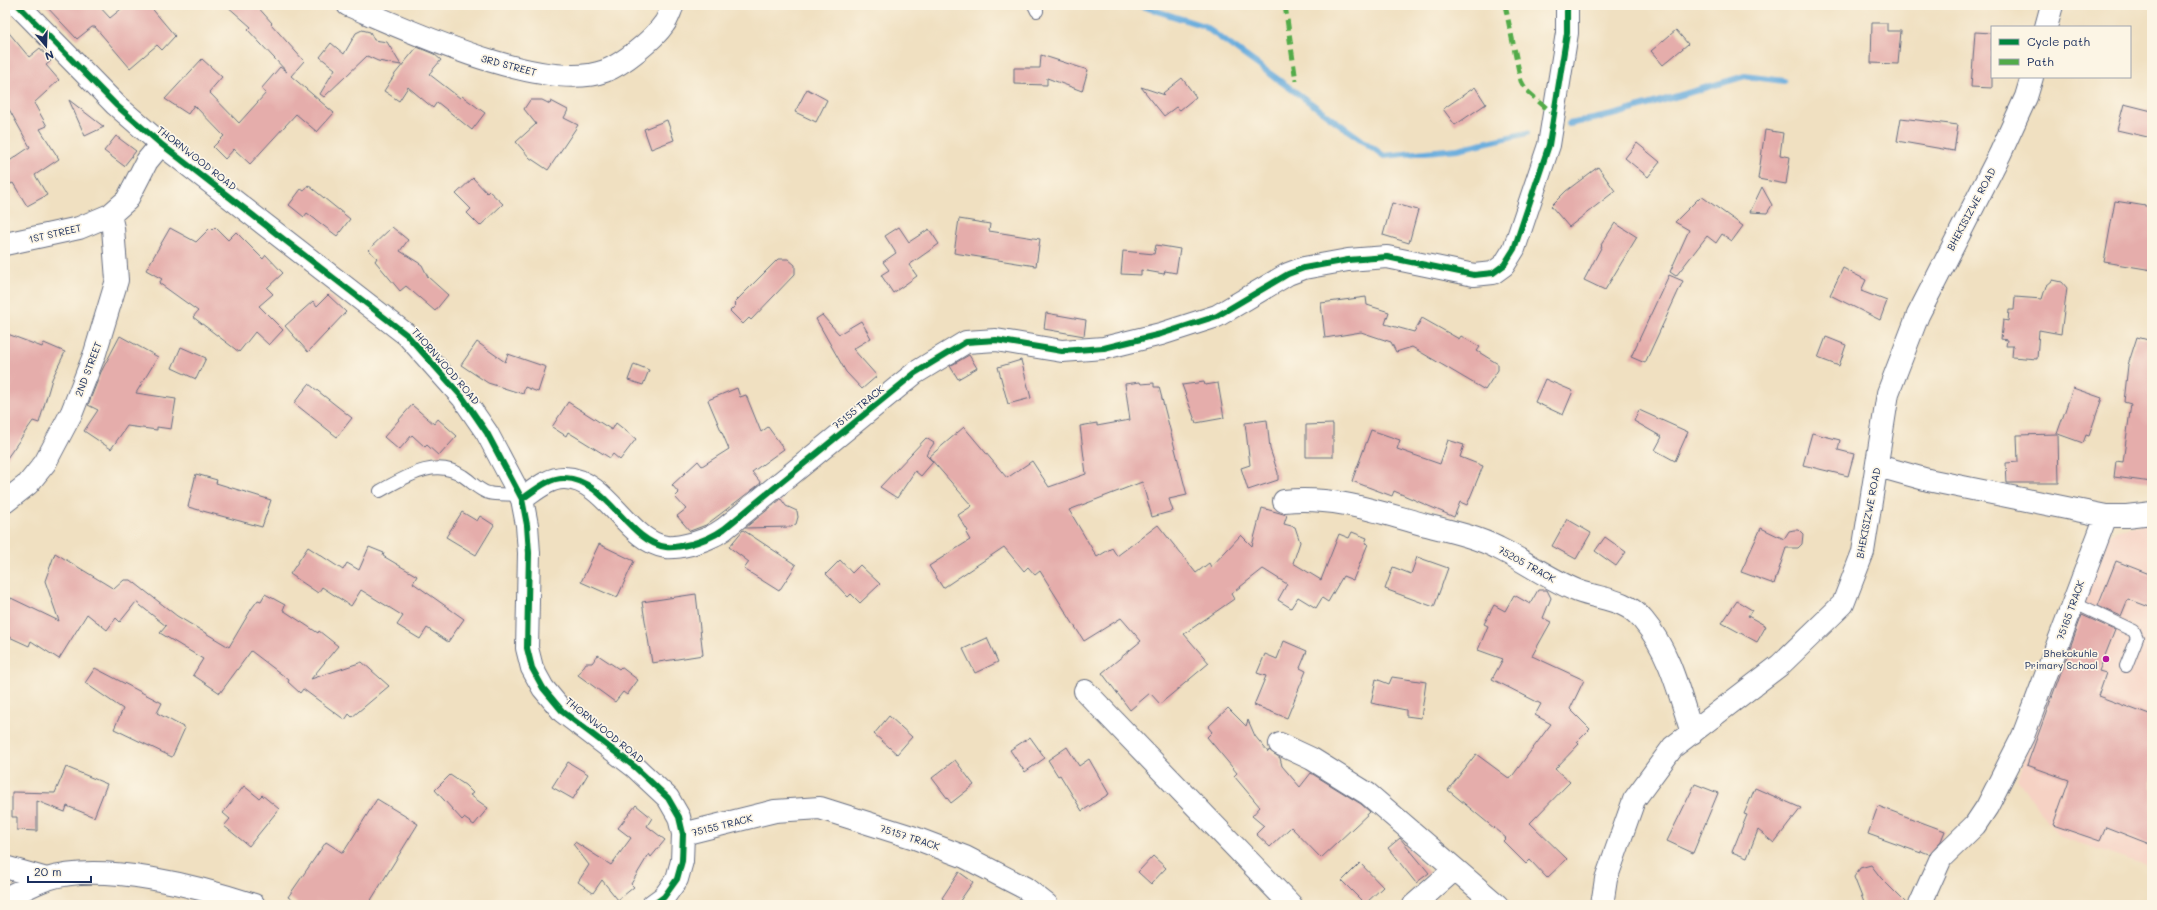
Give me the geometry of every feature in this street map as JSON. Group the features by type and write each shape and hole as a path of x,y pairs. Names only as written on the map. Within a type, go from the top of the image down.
{"street":[{"name":"THORNWOOD ROAD","path":"18,5 116,105 161,144 407,335 464,398 486,433 521,497 527,525 529,552 527,648 532,668 543,688 563,712 635,767 668,798 679,817 683,834 682,860 677,879 664,897 653,905"},
{"name":"3RD STREET","path":"348,5 466,53 534,73 576,76 604,72 621,64 635,53 664,24 673,5"},
{"name":"75155 TRACK","path":"521,497 548,481 564,477 578,480 599,492 632,527 652,541 665,547 678,547 710,538 915,373 966,342 996,340 1038,348 1076,352 1104,348 1161,334 1218,316 1288,274 1304,268 1348,260 1387,257 1474,276 1493,273 1504,266 1514,249 1550,145 1561,63 1568,33 1567,5"},
{"path":"2046,26 2052,5"},
{"name":"BHEKISIZWE ROAD","path":"1602,905 1606,879 1634,800 1673,747 1780,665 1843,604 1863,552 1878,466 1888,393 1918,314 2000,154 2026,97 2032,78"},
{"name":"1ST STREET","path":"5,244 80,228 110,215 127,200 147,162 161,144"},
{"name":"2ND STREET","path":"5,502 28,484 45,463 72,412 96,353 117,280 113,228 110,215"},
{"path":"1878,466 1928,480 2106,516 2152,514"},
{"name":"75205 TRACK","path":"1284,501 1308,499 1338,501 1450,532 1497,547 1578,591 1622,602 1642,619 1665,655 1678,683 1692,733"},
{"name":"75165 TRACK","path":"1920,905 1941,858 1975,825 1987,807 2023,736 2106,516"},
{"path":"1085,691 1291,905"},
{"path":"1280,744 1318,763 1368,794 1497,905"},
{"name":"75157 TRACK","path":"761,815 775,811 820,808 915,838 965,857 1025,888 1047,905"},
{"name":"75155 TRACK","path":"683,834 761,815"},
{"path":"5,867 47,879"},
{"path":"1414,905 1455,869"},
{"path":"5,898 47,879 67,875 108,874 181,884 254,905"}],"lane":[{"path":"380,491 415,472 428,468 443,468 454,471 489,493 521,497"},
{"path":"2073,602 2134,631 2136,638 2126,666"}],"shaded area":[{"name":"Bhekokuhle Primary School","path":"2152,521 2152,867 2058,836 2017,779 2102,538 2116,531"}],"building":[{"path":"45,5 98,5 110,18 126,5 149,5 175,36 162,50 157,45 130,68 95,27 92,27 77,39"},
{"path":"226,5 256,5 304,61 291,76 334,113 317,132 296,114 250,164 234,149 225,159 213,147 224,136 194,105 188,114 165,99 202,59 222,77 209,92 239,123 266,93 261,89 280,67 287,72 248,30 251,27"},
{"path":"1872,23 1887,23 1887,31 1901,31 1898,64 1871,63"},
{"path":"5,28 29,57 40,48 51,61 46,65 59,80 34,103 47,126 40,129 59,159 35,175 47,195 27,206 13,183 11,184 5,175 5,164 30,147 5,102"},
{"path":"362,30 370,32 374,40 387,42 401,65 378,61 367,56 324,97 320,94 335,69 320,57 331,43 344,54 356,33"},
{"path":"1676,30 1688,44 1663,65 1651,51"},
{"path":"1975,32 1991,33 1992,88 1971,87"},
{"path":"417,47 434,54 441,60 429,74 460,98 462,96 485,113 472,130 437,102 433,108 408,87 399,101 384,91 395,74"},
{"path":"1041,55 1088,70 1082,91 1047,78 1047,85 1014,84 1014,68 1040,68"},
{"path":"1182,78 1196,97 1180,110 1176,107 1164,116 1141,87 1165,95 1163,93"},
{"path":"1475,87 1486,104 1455,125 1443,109"},
{"path":"807,89 827,100 816,122 795,112"},
{"path":"69,100 104,127 85,136"},
{"path":"530,100 542,100 550,104 551,101 568,110 564,118 578,125 548,170 530,158 516,142 536,124 524,109"},
{"path":"2124,104 2152,111 2152,138 2117,130"},
{"path":"1901,118 1958,125 1954,151 1897,141"},
{"path":"667,120 674,140 651,149 644,129"},
{"path":"1765,130 1783,133 1780,155 1790,157 1786,184 1758,179"},
{"path":"116,136 136,151 124,166 104,151"},
{"path":"1637,143 1660,162 1648,177 1625,158"},
{"path":"1598,167 1615,191 1569,227 1551,206 1566,191"},
{"path":"473,178 487,193 489,191 503,204 480,226 467,213 471,209 456,194"},
{"path":"308,185 350,219 337,236 307,213 304,217 289,205 301,189 304,191"},
{"path":"1762,187 1772,205 1767,213 1750,212"},
{"path":"1701,196 1743,226 1732,241 1722,234 1716,243 1707,236 1676,276 1670,272 1689,230 1675,222"},
{"path":"2115,201 2152,207 2152,270 2104,262"},
{"path":"1392,203 1418,210 1409,243 1383,235"},
{"path":"959,219 990,224 989,231 1040,239 1036,266 954,253"},
{"path":"1615,223 1637,237 1605,290 1584,280 1602,246 1601,245"},
{"path":"215,227 228,240 236,232 263,259 266,255 283,273 267,288 273,294 259,306 283,330 269,345 255,332 239,352 193,317 198,311 159,283 162,279 146,270 170,228 196,242 210,228 212,230"},
{"path":"392,227 408,240 400,251 422,265 428,277 448,295 435,311 406,286 400,291 375,261 377,258 368,250"},
{"path":"899,227 909,242 929,229 939,244 909,265 917,276 893,293 881,275 889,270 883,262 896,253 885,236"},
{"path":"1156,245 1180,249 1176,273 1165,271 1164,274 1141,270 1141,275 1121,274 1123,251 1154,254"},
{"path":"778,259 788,259 795,265 795,274 751,320 749,318 743,324 730,311 736,305 734,303"},
{"path":"1843,268 1866,280 1861,291 1887,301 1880,320 1830,295"},
{"path":"1669,275 1683,281 1645,363 1631,357"},
{"path":"2053,280 2062,282 2067,288 2061,334 2039,330 2037,359 2012,357 2013,346 2006,346 2007,340 2001,339 2003,320 2008,321 2009,310 2014,310 2015,297 2042,299 2046,286"},
{"path":"328,295 346,312 308,352 285,326 313,301 317,306"},
{"path":"1366,297 1367,305 1389,312 1385,324 1414,332 1422,318 1459,339 1461,336 1480,347 1477,351 1498,364 1498,370 1485,390 1412,347 1396,352 1391,342 1361,332 1325,338 1321,303"},
{"path":"1046,313 1086,320 1084,336 1044,329"},
{"path":"822,315 839,334 861,321 871,338 853,349 877,376 862,389 846,372 816,319"},
{"path":"5,333 42,347 44,343 65,352 52,379 39,423 33,421 5,461"},
{"path":"120,336 158,357 136,393 176,399 171,429 157,427 157,430 127,426 111,449 84,431 98,410 88,405 101,372"},
{"path":"1826,337 1846,345 1839,366 1818,358"},
{"path":"2137,337 2152,341 2152,482 2114,477 2116,461 2123,462 2131,404 2124,402 2128,365"},
{"path":"477,342 505,362 508,354 546,367 538,392 525,387 523,394 488,383 461,365"},
{"path":"181,347 206,358 196,379 172,368"},
{"path":"969,355 977,368 958,379 950,366"},
{"path":"1021,360 1031,398 1008,404 998,367"},
{"path":"634,364 649,370 643,385 628,380"},
{"path":"1545,379 1573,391 1563,415 1535,402"},
{"path":"1140,382 1141,384 1154,383 1154,387 1159,387 1187,495 1169,499 1173,511 1152,517 1142,482 1069,510 1097,557 1112,548 1117,556 1158,525 1196,573 1209,563 1211,567 1241,535 1252,546 1262,508 1287,515 1284,524 1295,527 1300,542 1293,563 1321,580 1339,534 1349,538 1352,532 1367,538 1365,543 1368,544 1353,580 1343,576 1328,602 1322,598 1316,608 1298,597 1291,608 1278,600 1287,584 1263,569 1231,594 1234,599 1184,634 1209,663 1160,704 1150,693 1130,710 1102,673 1141,641 1121,618 1084,641 1040,571 1035,575 1028,567 1024,571 1004,547 943,588 929,566 970,540 966,533 968,531 958,515 972,506 929,457 964,427 1007,478 1032,461 1049,487 1086,474 1080,426 1097,423 1097,426 1130,420 1125,384"},
{"path":"1204,382 1205,385 1218,383 1224,418 1196,423 1182,385"},
{"path":"309,384 352,418 337,437 294,403"},
{"path":"737,388 740,397 746,395 761,432 768,427 784,449 752,472 761,483 706,525 690,531 677,516 686,509 675,497 679,493 672,485 698,461 702,466 729,449 708,400"},
{"path":"2073,388 2102,398 2089,436 2086,435 2083,443 2058,434 2059,483 2007,483 2006,463 2018,462 2017,435 2057,434"},
{"path":"568,402 612,430 616,423 636,439 620,460 613,454 610,458 568,432 566,436 552,427"},
{"path":"412,405 434,424 438,419 457,436 439,456 427,445 425,447 412,435 399,450 384,437"},
{"path":"1639,410 1688,432 1675,461 1655,450 1662,437 1634,421"},
{"path":"1267,420 1270,449 1278,473 1278,480 1248,490 1241,468 1250,465 1245,423"},
{"path":"1333,424 1333,457 1306,457 1306,425"},
{"path":"1371,430 1400,440 1397,449 1440,464 1448,440 1464,445 1460,457 1483,466 1467,505 1460,502 1454,517 1394,491 1392,496 1352,481"},
{"path":"1812,433 1840,440 1838,450 1854,454 1848,476 1803,465"},
{"path":"926,438 934,443 926,455 933,462 921,476 915,471 897,498 880,487"},
{"path":"196,474 217,480 216,483 271,500 262,527 188,507"},
{"path":"781,499 786,506 797,511 798,517 796,524 791,527 745,528"},
{"path":"462,512 477,521 480,516 494,525 476,555 446,537"},
{"path":"1567,519 1591,533 1576,559 1552,546"},
{"path":"1761,528 1784,539 1789,531 1799,530 1803,534 1802,544 1798,548 1786,548 1774,584 1741,572"},
{"path":"743,530 796,565 779,591 744,569 749,562 729,547"},
{"path":"1605,537 1626,552 1616,566 1595,551"},
{"path":"599,544 634,561 617,598 581,582"},
{"path":"308,547 343,570 347,563 359,570 369,547 384,553 383,556 417,576 413,583 464,619 448,642 427,628 420,639 397,625 403,616 361,590 351,606 322,587 318,593 290,574"},
{"path":"55,553 114,589 124,580 131,580 177,616 229,647 252,608 258,600 261,601 265,594 285,605 283,610 318,633 319,631 338,646 311,679 362,662 389,686 352,717 349,714 345,720 303,689 300,693 288,682 289,680 251,651 220,693 193,675 203,659 160,633 166,626 136,602 120,622 116,618 107,630 87,614 59,659 31,641 29,646 5,635 5,610 11,598 59,621 45,581"},
{"path":"1417,557 1448,568 1434,607 1385,589 1393,567 1411,574"},
{"path":"840,560 852,573 860,565 880,584 860,603 851,594 848,597 826,574"},
{"path":"2116,561 2152,575 2152,608 2128,599 2121,616 2098,606"},
{"path":"1538,590 1547,590 1551,598 1543,618 1551,622 1532,656 1584,680 1570,709 1590,729 1577,742 1579,744 1555,769 1570,782 1530,823 1567,859 1547,878 1530,860 1526,864 1503,841 1506,838 1448,790 1476,754 1510,779 1551,724 1535,715 1541,704 1492,679 1503,659 1478,650 1488,626 1484,624 1494,605 1505,611 1514,595 1530,604"},
{"path":"696,594 703,655 652,663 642,602"},
{"path":"1737,601 1752,610 1748,616 1766,626 1757,642 1722,623"},
{"path":"2082,615 2115,630 2099,671 2106,673 2098,696 2152,716 2152,845 2106,827 2100,841 2053,825 2069,780 2027,765"},
{"path":"987,638 998,662 975,673 963,649"},
{"path":"1284,641 1307,651 1300,668 1306,671 1287,718 1254,705 1266,676 1257,673 1265,654 1277,659"},
{"path":"598,655 619,669 621,667 638,680 627,695 623,692 615,702 578,675 586,663 592,663"},
{"path":"95,668 162,703 157,713 185,728 172,757 114,729 123,709 85,683"},
{"path":"1392,677 1426,682 1421,718 1406,716 1406,710 1371,703 1376,679 1389,684"},
{"path":"1228,708 1246,726 1248,720 1255,736 1268,752 1269,750 1280,758 1282,766 1300,787 1311,773 1361,804 1370,812 1321,858 1291,827 1270,847 1256,834 1264,826 1252,816 1260,807 1234,776 1237,773 1207,737 1212,732 1208,727"},
{"path":"889,716 912,737 897,754 874,734"},
{"path":"1030,737 1045,758 1025,772 1010,750"},
{"path":"1067,747 1079,766 1089,759 1109,794 1082,811 1060,775 1058,776 1048,760"},
{"path":"955,760 974,785 951,803 932,778"},
{"path":"568,762 588,774 573,799 552,787"},
{"path":"66,767 107,784 94,817 67,806 65,812 37,801 37,831 17,830 17,817 12,817 12,792 55,793"},
{"path":"450,775 465,785 473,793 470,795 488,808 474,825 464,818 462,820 435,790"},
{"path":"1695,784 1718,793 1693,853 1667,841"},
{"path":"244,786 259,798 262,795 279,809 249,846 224,826 230,819 223,813"},
{"path":"1755,788 1801,808 1774,843 1758,830 1747,858 1732,852 1747,815 1744,814"},
{"path":"377,799 418,824 368,905 300,905 288,897 326,842 343,853"},
{"path":"636,805 652,818 647,826 665,840 651,857 649,854 631,884 634,887 618,900 602,880 593,893 578,882 589,865 573,844 575,842 611,865 631,838 618,828"},
{"path":"1878,806 1945,831 1941,841 1929,854 1921,851 1921,853 1868,834"},
{"path":"1400,838 1429,873 1416,883 1388,848"},
{"path":"1153,856 1166,868 1151,884 1138,872"},
{"path":"1360,863 1383,887 1365,904 1342,881"},
{"path":"1871,865 1881,878 1908,905 1865,905 1854,877 1860,868"},
{"path":"959,872 973,882 957,905 951,905 942,898"}],"waterway":[{"path":"1138,5 1204,26 1384,156 1458,149 1527,133"},
{"path":"1569,124 1617,114 1745,76 1784,81"}],"marked path":[{"path":"1285,5 1296,81"},
{"path":"1505,5 1521,81 1526,90 1553,114"}],"cycle path":[{"path":"18,5 116,105 161,144 407,335 463,398 487,433 522,499 527,525 529,553 527,648 532,668 543,688 563,712 635,767 668,798 679,817 683,834 682,861 677,879 664,897 653,905"},
{"path":"522,499 542,485 559,478 580,481 593,488 628,523 652,543 666,547 676,547 696,543 724,529 915,373 966,342 996,340 1062,351 1104,348 1161,334 1217,316 1288,274 1304,268 1348,260 1387,257 1474,275 1493,273 1504,265 1514,249 1549,145 1567,33 1567,5"}],"place":[{"name":"Bhekokuhle Primary School","path":"2106,659"}]}
